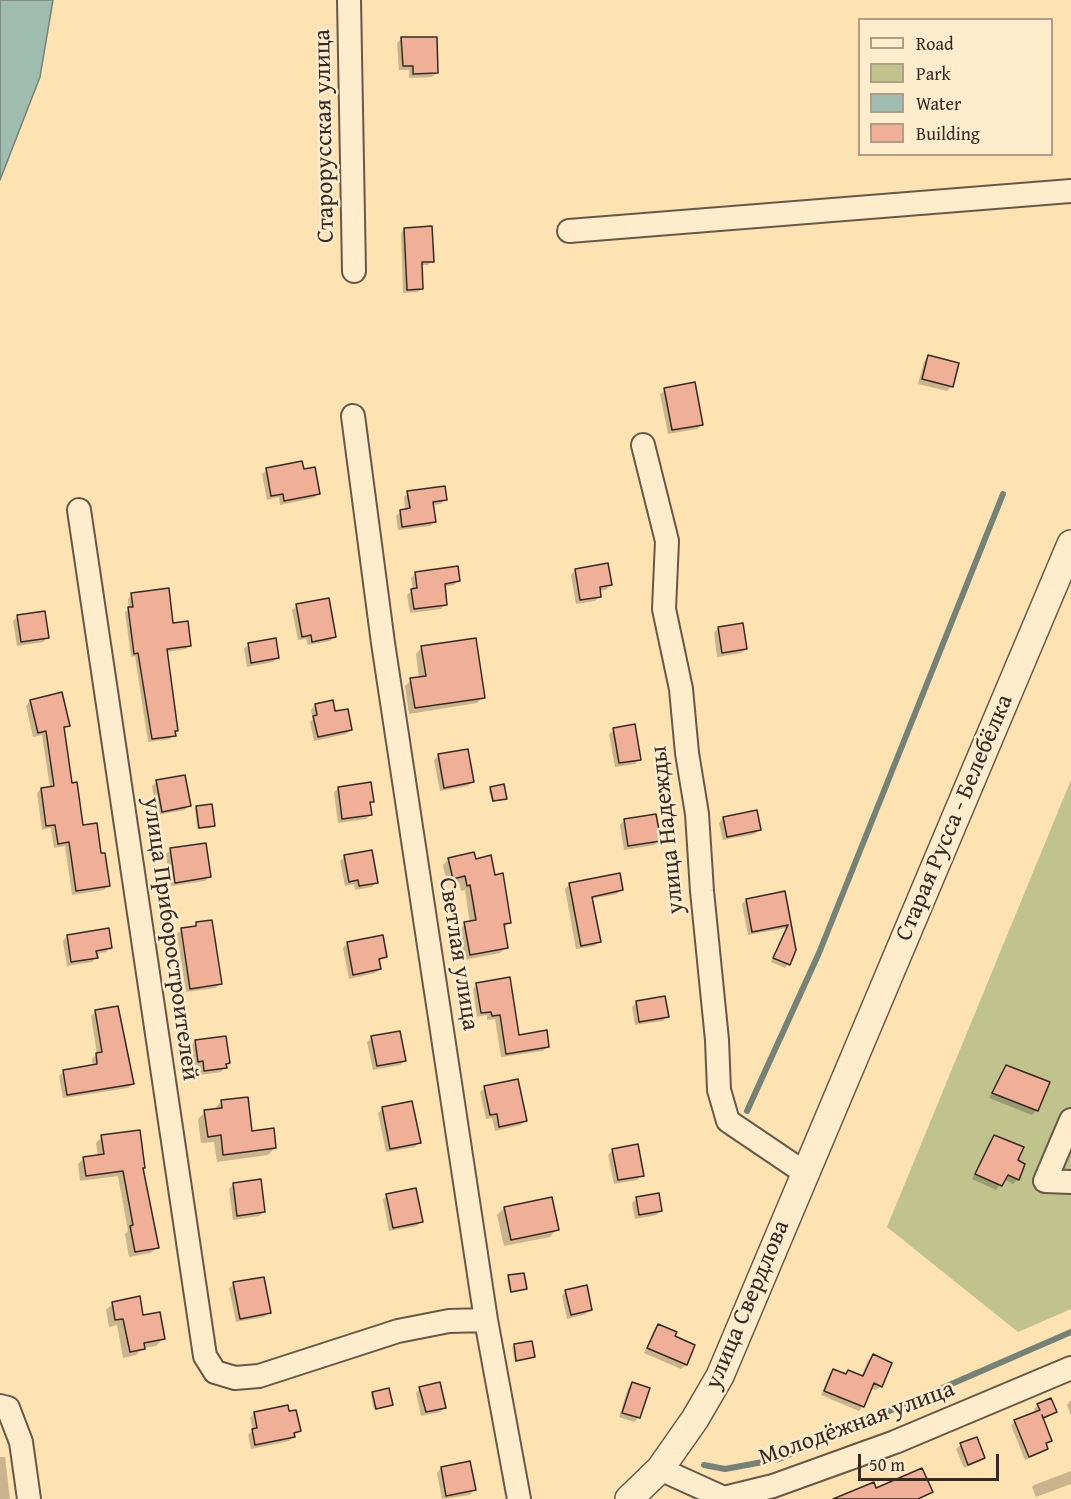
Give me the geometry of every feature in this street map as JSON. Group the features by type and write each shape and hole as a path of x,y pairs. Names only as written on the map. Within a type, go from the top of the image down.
{"street":[{"name":"Старорусская улица","path":"349,0 354,271"},
{"path":"569,231 1071,192"},
{"name":"Светлая улица","path":"353,416 382,643 486,1320 519,1499"},
{"name":"улица Надежды","path":"643,445 667,541 664,609 681,689 687,753 697,814 702,891 717,1040 719,1090 728,1120 805,1173"},
{"name":"улица Приборостроителей","path":"79,510 206,1356 215,1372 235,1378 258,1376 398,1331 449,1321 486,1320"},
{"name":"Старая Русса - Белебёлка","path":"838,1093 1070,546"},
{"name":"улица Свердлова","path":"629,1499 660,1469 695,1419 720,1376 838,1093"},
{"path":"1071,1120 1045,1181 1071,1182"},
{"name":"Молодёжная улица","path":"660,1469 724,1498 773,1485 895,1442 1071,1368"},
{"path":"0,1406 8,1408 21,1442 29,1499"}],"green space":[{"path":"1071,780 1071,1309 1018,1332 887,1227"}],"water":[{"path":"0,0 53,0 40,77 0,180"}],"building":[{"path":"401,37 437,37 438,73 413,74 413,66 403,66"},
{"path":"432,226 434,262 422,262 423,289 407,290 404,228"},
{"path":"928,355 959,363 953,387 922,379"},
{"path":"695,382 703,425 672,430 664,388"},
{"path":"302,461 304,469 315,467 320,494 284,501 283,494 271,496 266,468"},
{"path":"445,486 447,500 433,502 436,522 402,527 400,510 410,508 407,491"},
{"path":"608,563 612,585 600,587 601,597 580,600 575,569"},
{"path":"458,566 460,581 445,584 447,605 414,609 411,589 417,588 415,572"},
{"path":"169,588 173,623 188,621 191,646 167,649 178,731 175,731 176,736 152,739 138,653 134,654 128,607 133,607 131,593"},
{"path":"329,598 336,637 312,642 311,635 302,637 296,604"},
{"path":"45,611 49,638 21,642 17,615"},
{"path":"743,623 747,649 722,653 718,627"},
{"path":"276,638 279,658 251,663 248,643"},
{"path":"476,638 485,698 415,708 410,678 426,676 421,646"},
{"path":"62,692 70,726 64,727 72,783 77,782 83,825 97,823 101,853 105,853 110,886 76,891 69,842 58,844 55,825 46,826 41,788 54,786 46,731 38,733 30,700"},
{"path":"333,700 335,711 348,709 352,730 318,737 313,716 317,715 315,704"},
{"path":"635,724 641,760 619,763 613,728"},
{"path":"468,749 474,782 444,788 438,754"},
{"path":"185,775 191,806 162,812 156,780"},
{"path":"371,782 374,802 370,802 372,815 342,819 338,787"},
{"path":"504,784 507,799 493,801 490,787"},
{"path":"212,804 215,826 199,828 196,806"},
{"path":"757,810 761,830 727,837 723,817"},
{"path":"656,814 661,841 628,846 624,819"},
{"path":"206,843 211,877 175,883 170,848"},
{"path":"372,850 378,883 359,886 358,880 349,882 344,855"},
{"path":"474,852 476,859 491,855 495,875 503,873 511,923 504,924 508,948 470,955 464,922 476,920 470,885 467,886 465,876 453,879 448,858"},
{"path":"620,873 623,890 592,897 601,942 581,946 569,883"},
{"path":"785,891 796,950 790,965 773,958 788,925 752,932 746,899"},
{"path":"212,920 222,984 190,989 181,928 196,926 196,922"},
{"path":"109,928 112,948 96,951 98,958 71,962 67,935"},
{"path":"383,935 387,957 379,959 381,969 353,975 347,942"},
{"path":"510,977 519,1035 547,1030 549,1047 506,1054 500,1015 492,1016 491,1012 481,1013 476,983"},
{"path":"665,996 669,1017 639,1022 636,1001"},
{"path":"118,1006 134,1084 67,1095 63,1070 97,1064 96,1053 102,1052 95,1010"},
{"path":"400,1031 406,1061 377,1066 371,1036"},
{"path":"226,1036 230,1063 226,1064 227,1068 204,1071 203,1061 198,1062 195,1040"},
{"path":"1006,1065 1050,1082 1038,1111 992,1093"},
{"path":"518,1079 527,1121 499,1127 497,1114 490,1115 484,1086"},
{"path":"248,1097 252,1131 274,1128 276,1148 223,1155 221,1135 208,1137 204,1110 222,1108 221,1100"},
{"path":"412,1101 421,1143 390,1149 382,1107"},
{"path":"140,1130 145,1168 143,1168 159,1248 135,1252 130,1226 133,1225 123,1171 86,1176 83,1157 104,1154 101,1135"},
{"path":"994,1135 1024,1147 1018,1160 1025,1164 1019,1180 1008,1175 1002,1186 975,1174"},
{"path":"638,1144 644,1176 618,1180 612,1149"},
{"path":"261,1179 265,1212 237,1216 233,1183"},
{"path":"416,1188 423,1222 393,1228 386,1194"},
{"path":"659,1193 662,1211 639,1215 636,1197"},
{"path":"552,1197 559,1230 511,1240 504,1207"},
{"path":"524,1273 527,1289 511,1292 508,1275"},
{"path":"264,1277 271,1313 240,1319 233,1282"},
{"path":"587,1285 592,1310 571,1315 565,1290"},
{"path":"140,1296 143,1315 160,1312 165,1339 144,1343 145,1349 130,1352 123,1319 115,1320 112,1302"},
{"path":"658,1324 677,1332 675,1336 695,1345 687,1365 647,1348"},
{"path":"532,1341 535,1357 516,1361 514,1344"},
{"path":"873,1354 892,1363 882,1387 874,1383 864,1407 824,1391 833,1369 846,1374 848,1370 863,1376"},
{"path":"440,1382 446,1408 426,1412 419,1387"},
{"path":"632,1382 650,1388 640,1418 622,1413"},
{"path":"389,1388 393,1405 376,1409 372,1392"},
{"path":"1051,1398 1057,1412 1043,1418 1052,1441 1046,1443 1048,1449 1029,1457 1014,1420 1040,1410 1037,1404"},
{"path":"288,1405 289,1411 296,1410 301,1431 294,1433 295,1437 255,1445 252,1429 257,1428 254,1412"},
{"path":"977,1437 985,1458 968,1465 960,1443"},
{"path":"470,1461 476,1490 446,1496 441,1467"},
{"path":"922,1468 933,1492 918,1499 833,1499 874,1482 876,1488"}],"waterway":[{"path":"747,1111 819,953 1003,494"},
{"path":"704,1465 725,1469 779,1459 1071,1332"}]}
